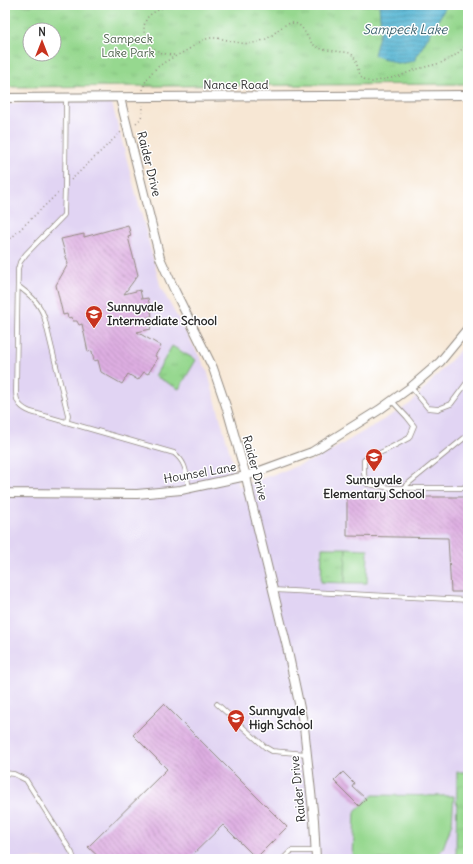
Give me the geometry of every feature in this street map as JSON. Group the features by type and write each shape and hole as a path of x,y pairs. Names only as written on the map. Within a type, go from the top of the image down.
{"street":[{"name":"Nance Road","path":"5,98 468,95"},
{"name":"Raider Drive","path":"120,98 160,258 213,368 227,409 246,476 288,647 303,720 314,820 315,855"},
{"name":"Hounsel Lane","path":"6,494 137,494 189,489 246,476 312,452 380,410 411,387 440,362 468,328"}],"lane":[{"path":"66,98 66,185 64,216 26,254 20,262 18,269 16,392 18,401 20,406 31,412 174,453 179,457 185,467 189,489"},
{"path":"18,286 38,303 44,316 68,415 67,422"},
{"path":"411,387 428,408 438,409 451,404 468,381"},
{"path":"392,401 414,426 409,438 364,460 364,474 368,484 391,488 463,488 468,484"},
{"path":"403,488 468,435"},
{"path":"273,590 468,600"},
{"path":"217,704 265,747 272,751 307,754"},
{"path":"5,773 14,774 26,780 72,853 74,859"},
{"path":"283,859 291,851 315,855"}],"path":[{"path":"169,5 148,17 144,34 149,44 157,51 176,55"}],"shaded area":[{"path":"111,100 161,288 207,370 239,486 308,462 329,452 410,404 456,355 468,338 468,859 5,859 5,103"}],"green space":[{"name":"Sampeck Lake Park","path":"5,5 468,5 468,84 5,87"},
{"path":"172,346 196,360 179,389 155,376"},
{"path":"322,548 346,548 345,583 321,582"},
{"path":"346,548 368,549 367,583 345,583"},
{"path":"457,772 468,772 468,859 456,859"},
{"path":"373,795 454,796 452,823 443,848 435,859 353,859 355,812"}],"water":[{"name":"Sampeck Lake","path":"379,5 447,5 414,61 399,64 374,55 381,28"}],"building":[{"path":"128,225 131,236 128,237 138,275 124,294 140,290 142,299 148,298 152,316 148,317 151,329 137,332 161,346 155,356 158,358 148,374 144,372 138,380 128,374 122,384 101,372 98,360 94,361 92,351 88,352 82,324 79,325 77,321 73,321 72,317 68,318 67,314 63,315 56,285 68,264 61,239 84,234 84,237"},
{"path":"347,497 468,497 468,592 451,592 448,538 347,536"},
{"path":"164,704 287,827 256,858 223,825 188,859 101,859 88,847 167,769 133,735"},
{"path":"343,772 354,783 352,786 366,799 359,806 334,781"}],"place":[{"name":"Sunnyvale Intermediate School","path":"94,329"},
{"name":"Sunnyvale Elementary School","path":"374,472"},
{"name":"Sunnyvale High School","path":"236,733"}]}
